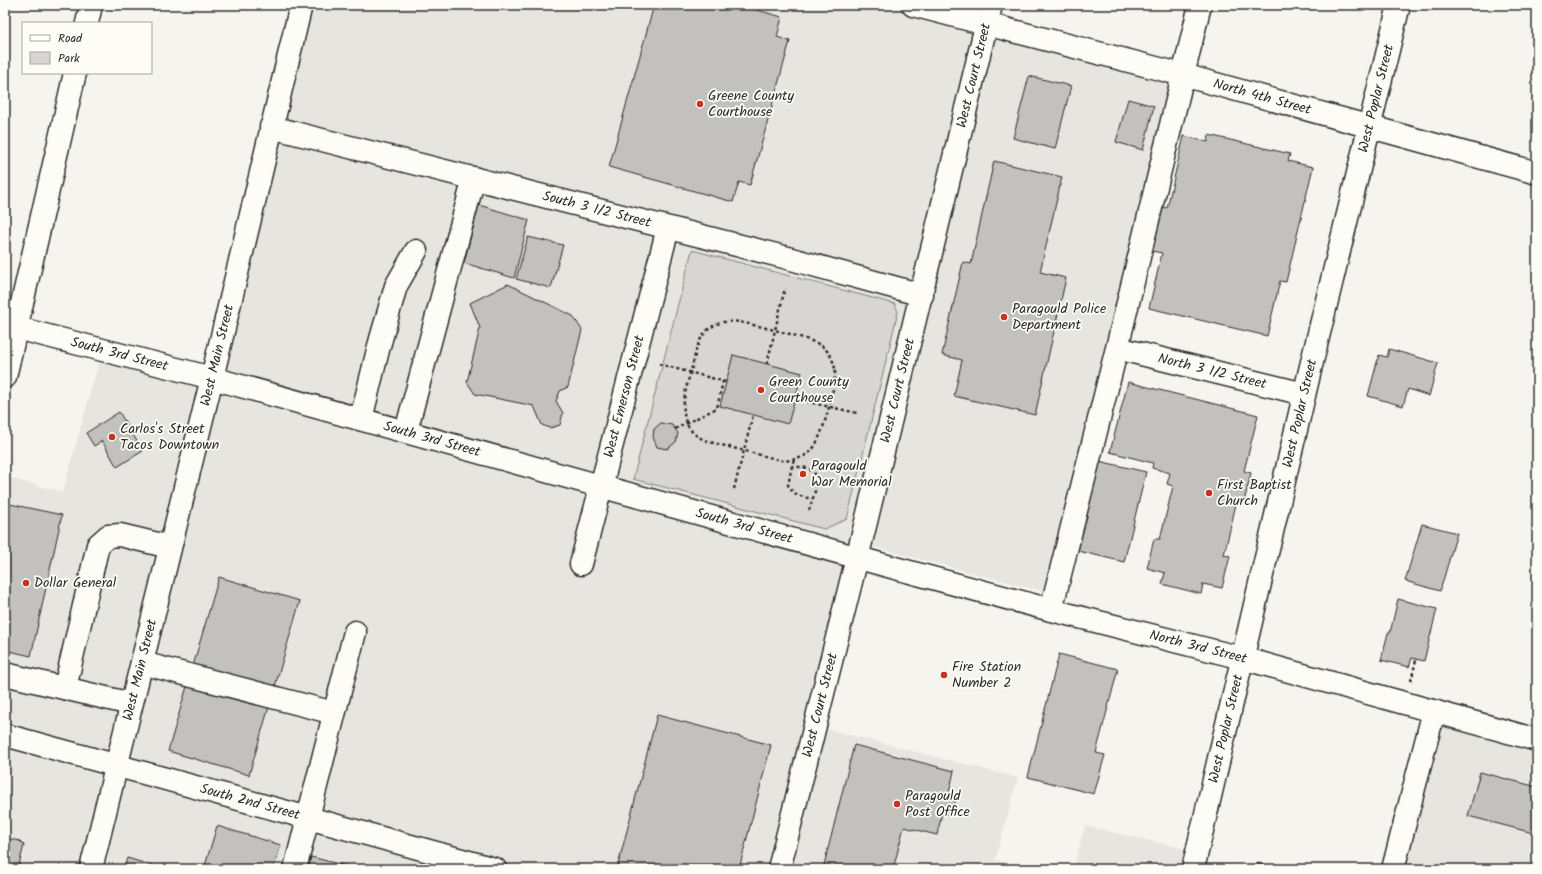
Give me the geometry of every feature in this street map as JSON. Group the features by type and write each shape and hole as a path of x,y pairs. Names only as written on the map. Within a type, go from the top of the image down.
{"street":[{"path":"87,22 91,5"},
{"name":"West Main Street","path":"91,869 212,378 301,5"},
{"name":"North 4th Street","path":"913,5 989,15 1183,75 1537,173"},
{"path":"1052,610 1200,5"},
{"name":"West Poplar Street","path":"1193,869 1304,394 1399,5"},
{"name":"West Court Street","path":"779,869 858,557 989,15"},
{"path":"5,377 11,327 75,74"},
{"name":"South 3 1/2 Street","path":"271,127 784,257 922,295"},
{"path":"406,431 474,178"},
{"name":"West Emerson Street","path":"581,564 668,228"},
{"path":"361,419 378,346 396,286 416,251"},
{"name":"South 3rd Street","path":"11,327 212,378 858,557"},
{"name":"North 3 1/2 Street","path":"1121,350 1304,394"},
{"path":"65,688 98,545 108,536 120,535 170,547"},
{"name":"North 3rd Street","path":"858,557 1052,610 1242,658 1537,740"},
{"path":"295,869 355,632"},
{"path":"142,662 334,713"},
{"path":"5,674 131,704"},
{"path":"1393,869 1434,711"},
{"name":"South 2nd Street","path":"5,735 495,869"}],"path":[{"path":"767,364 785,288"},
{"path":"723,322 737,322 774,331 810,341 824,347 831,357 835,368 834,381 824,426 811,451 794,460 784,461 703,440 694,433 686,423 683,410 683,399 690,372 699,343 705,333 714,326 723,322"},
{"path":"659,364 724,381 717,408 675,429"},
{"path":"795,399 857,413"},
{"path":"734,489 753,415"},
{"path":"794,460 788,485 795,495 812,499"},
{"path":"792,466 808,468 815,474 817,483 809,511"}],"shaded area":[{"path":"310,5 984,5 978,33 1176,83 1045,592 851,541 804,723 1018,778 995,860 1033,869 5,869 5,477 63,492 100,357 218,390"},
{"path":"1436,723 1537,751 1537,869 1398,869"},
{"path":"1085,826 1190,850 1185,869 1073,869"}],"green space":[{"path":"692,250 895,304 898,312 847,519 824,529 633,479"}],"building":[{"name":"Greene County Courthouse","path":"654,5 739,5 782,17 777,37 790,41 750,185 739,182 733,202 609,167"},
{"path":"1029,76 1071,86 1055,149 1013,138"},
{"path":"1128,99 1154,106 1143,150 1116,142"},
{"path":"1209,135 1290,154 1288,161 1313,167 1286,282 1280,281 1267,336 1149,308 1162,253 1152,251 1163,207 1167,208 1184,136 1208,142"},
{"name":"Paragould Police Department","path":"994,161 1062,177 1040,272 1066,278 1035,415 954,396 962,360 942,355 963,262 971,264"},
{"path":"479,205 529,220 514,278 464,263"},
{"path":"528,237 563,245 551,288 516,279"},
{"path":"508,284 573,316 582,330 568,387 560,391 556,401 563,413 560,425 550,428 542,425 534,406 475,394 467,382 480,328 470,303"},
{"path":"1389,349 1438,363 1429,396 1408,389 1403,406 1368,396 1379,355 1387,357"},
{"name":"Green County Courthouse","path":"733,355 802,373 788,424 720,406"},
{"name":"First Baptist Church","path":"1128,382 1258,415 1244,471 1251,473 1244,502 1237,500 1224,555 1230,556 1222,588 1203,584 1201,594 1162,584 1165,573 1147,568 1154,539 1160,539 1173,486 1167,484 1170,473 1152,468 1153,463 1110,452"},
{"name":"Carlos's Street Tacos Downtown","path":"119,412 143,451 117,467 102,441 94,446 86,433"},
{"path":"661,423 672,425 678,433 676,442 667,449 657,447 653,437 654,429"},
{"path":"1099,461 1146,472 1124,562 1078,551"},
{"name":"Dollar General","path":"5,503 62,515 31,656 5,650"},
{"path":"1422,524 1457,533 1440,591 1405,581"},
{"path":"219,577 300,601 249,775 168,751"},
{"path":"1398,599 1437,609 1424,661 1412,658 1409,667 1381,660 1388,633 1390,633"},
{"path":"1059,654 1118,669 1096,753 1105,755 1094,794 1028,777"},
{"path":"657,715 771,745 739,869 617,869"},
{"name":"Paragould Post Office","path":"854,745 954,771 949,793 957,795 952,815 942,813 937,835 904,827 893,869 823,869"},
{"path":"1480,772 1537,787 1537,834 1468,816"},
{"path":"217,826 281,845 273,869 204,869"},
{"path":"5,838 20,841 24,845 18,869 5,869"},
{"path":"311,857 359,869 308,869"},
{"path":"127,858 164,869 124,869"},
{"path":"1258,863 1261,864 1278,869 1256,869"}],"place":[{"name":"Greene County Courthouse","path":"700,104"},
{"name":"Paragould Police Department","path":"1004,317"},
{"name":"Green County Courthouse","path":"761,390"},
{"name":"Carlos's Street Tacos Downtown","path":"112,437"},
{"name":"Paragould War Memorial","path":"803,474"},
{"name":"First Baptist Church","path":"1209,493"},
{"name":"Dollar General","path":"26,583"},
{"name":"Fire Station Number 2","path":"944,675"},
{"name":"Paragould Post Office","path":"897,804"}]}
